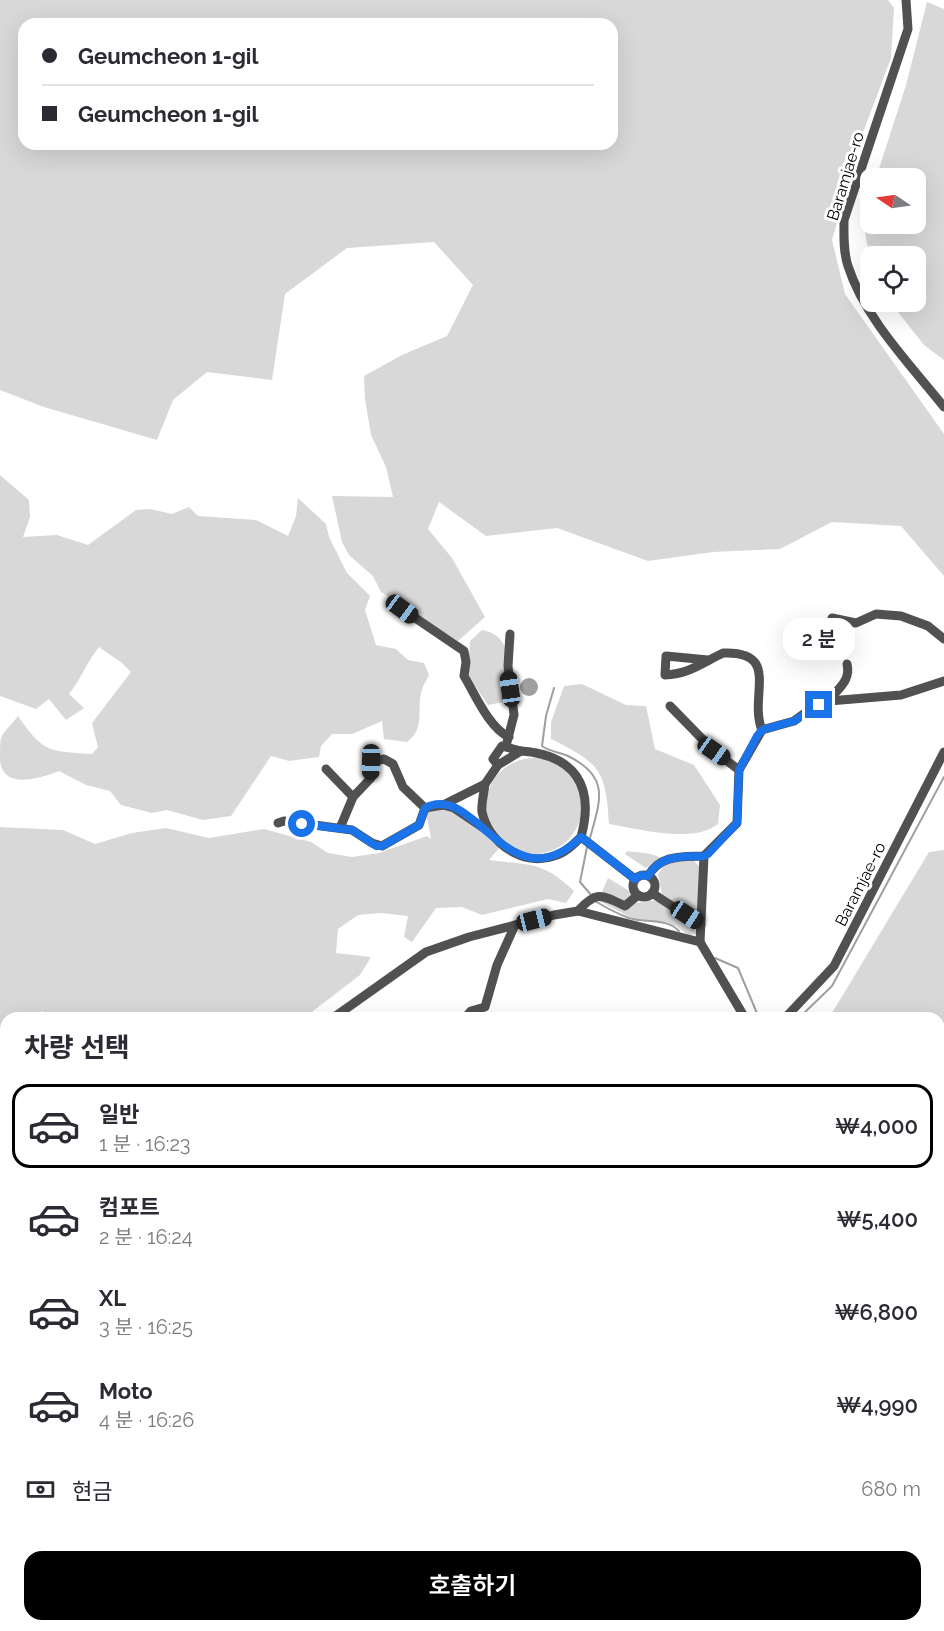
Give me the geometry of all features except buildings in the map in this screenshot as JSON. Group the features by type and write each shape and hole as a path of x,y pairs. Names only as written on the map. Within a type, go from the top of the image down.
{"street":[{"name":"Baramjae-ro","path":"906,0 908,29 844,220 845,253 855,285 867,305 944,407"},
{"path":"402,609 464,651 466,662 464,676 508,742 521,751 562,763 579,780 586,799 585,841"},
{"path":"832,618 856,622 876,614 901,616 928,626 944,639"},
{"path":"498,765 493,759 498,749 508,742 514,715 508,666 510,634"},
{"path":"708,660 731,653 749,659 760,668 757,719 762,730"},
{"path":"829,701 848,676 847,664"},
{"path":"741,1012 702,945 704,856 737,823 739,770 762,730 794,721 812,708 829,701 902,695 944,681"},
{"path":"670,706 714,751 739,770"},
{"path":"488,831 482,810 485,784 498,765 521,751"},
{"name":"Baramjae-ro","path":"791,1012 834,966 944,752"},
{"path":"340,828 353,797 371,778 371,762 384,759 393,764 403,787 425,808"},
{"path":"326,769 353,797"},
{"path":"425,808 443,805 485,784"},
{"path":"443,805 454,808 488,831 497,842 511,851 538,859 556,856 585,841"},
{"path":"278,823 284,821 358,831 372,843 382,846 419,825 425,808"},
{"path":"585,841 635,879"},
{"path":"648,876 653,868 669,857 704,856"},
{"path":"641,875 648,876 654,884 652,893 647,897 638,896 633,890 635,879 641,875"},
{"path":"652,893 701,925"},
{"path":"578,911 593,898 605,896 625,906 638,896"},
{"path":"341,1012 426,952 469,937 578,911 702,945"},
{"path":"470,1012 485,1003 515,925"}],"shaded area":[{"path":"0,0 888,0 894,8 891,58 861,138 832,240 845,294 944,434 944,576 901,526 832,522 780,549 713,552 648,561 557,528 486,536 439,502 428,529 452,558 485,617 458,641 381,592 373,576 349,555 342,542 332,496 393,497 386,467 371,435 364,376 402,355 447,336 473,285 434,242 347,248 285,294 272,380 207,372 173,400 157,440 44,407 0,390"},
{"path":"927,2 944,9 944,360 924,345 898,312 926,312 926,246 868,246 866,235 926,234 926,168 879,168 906,85"},
{"path":"0,475 29,500 30,517 23,537 57,535 88,545 136,510 150,509 172,514 189,507 198,516 256,520 288,536 296,516 298,498 326,524 329,537 347,573 370,596 365,610 376,645 396,649 408,660 424,663 429,675 422,691 418,726 413,737 407,742 384,739 382,721 352,734 332,734 321,746 319,757 289,761 271,756 231,816 203,820 167,810 152,813 121,805 110,791 86,785 59,771 22,780 6,775 0,757 1,738 18,716 34,737 48,748 92,754 98,747 92,723 131,672 99,647 69,694 84,708 66,720 49,699 36,709 0,696"},
{"path":"482,630 493,634 505,648 509,668 509,701 488,705 468,676 470,641"},
{"path":"529,678 535,681 538,687 535,693 529,696 523,693 520,687 523,681"},
{"path":"582,684 626,705 646,706 655,749 694,765 720,805 718,824 707,830 680,834 609,824 605,791 597,770 580,755 551,739 551,722 564,686"},
{"path":"534,758 552,761 568,772 579,788 582,806 579,824 568,840 552,851 534,854 516,851 500,840 489,824 486,806 489,788 500,772 516,761"},
{"path":"432,809 450,809 489,835 500,847 489,860 525,864 544,869 574,891 566,903 548,899 482,915 462,907 436,908 412,942 404,937 408,916 381,913 358,915 338,929 336,953 371,957 360,975 312,1012 0,1012 0,827 63,830 95,844 132,833 166,828 209,838 264,829 311,842 328,853 352,857 379,853 427,836 431,839 426,812"},
{"path":"944,850 944,1012 833,1012 929,852"},
{"path":"627,851 660,858 646,868 625,854"},
{"path":"693,860 700,867 698,916 695,917 662,894 658,874 667,862"},
{"path":"608,878 631,892 632,896 625,903 602,892"},
{"path":"597,900 635,903 659,900 692,924 697,934 688,935 676,926 630,917"}],"waterway":[{"path":"554,688 546,716 542,746 582,764 591,772 596,781 599,801 590,838"},
{"path":"805,1012 832,986 944,777"},
{"path":"587,847 580,882 592,896"},
{"path":"595,901 629,918 662,922 679,931"},
{"path":"715,958 738,968 756,1012"}],"route":[{"path":"302,824 358,831 376,846 382,846 419,825 425,808 443,805 454,808 488,831 497,842 511,851 538,859 556,856 581,837 635,879 641,875 648,876 653,868 669,857 708,854 737,823 740,796 739,770 757,736 762,730 794,721 819,705"}]}
